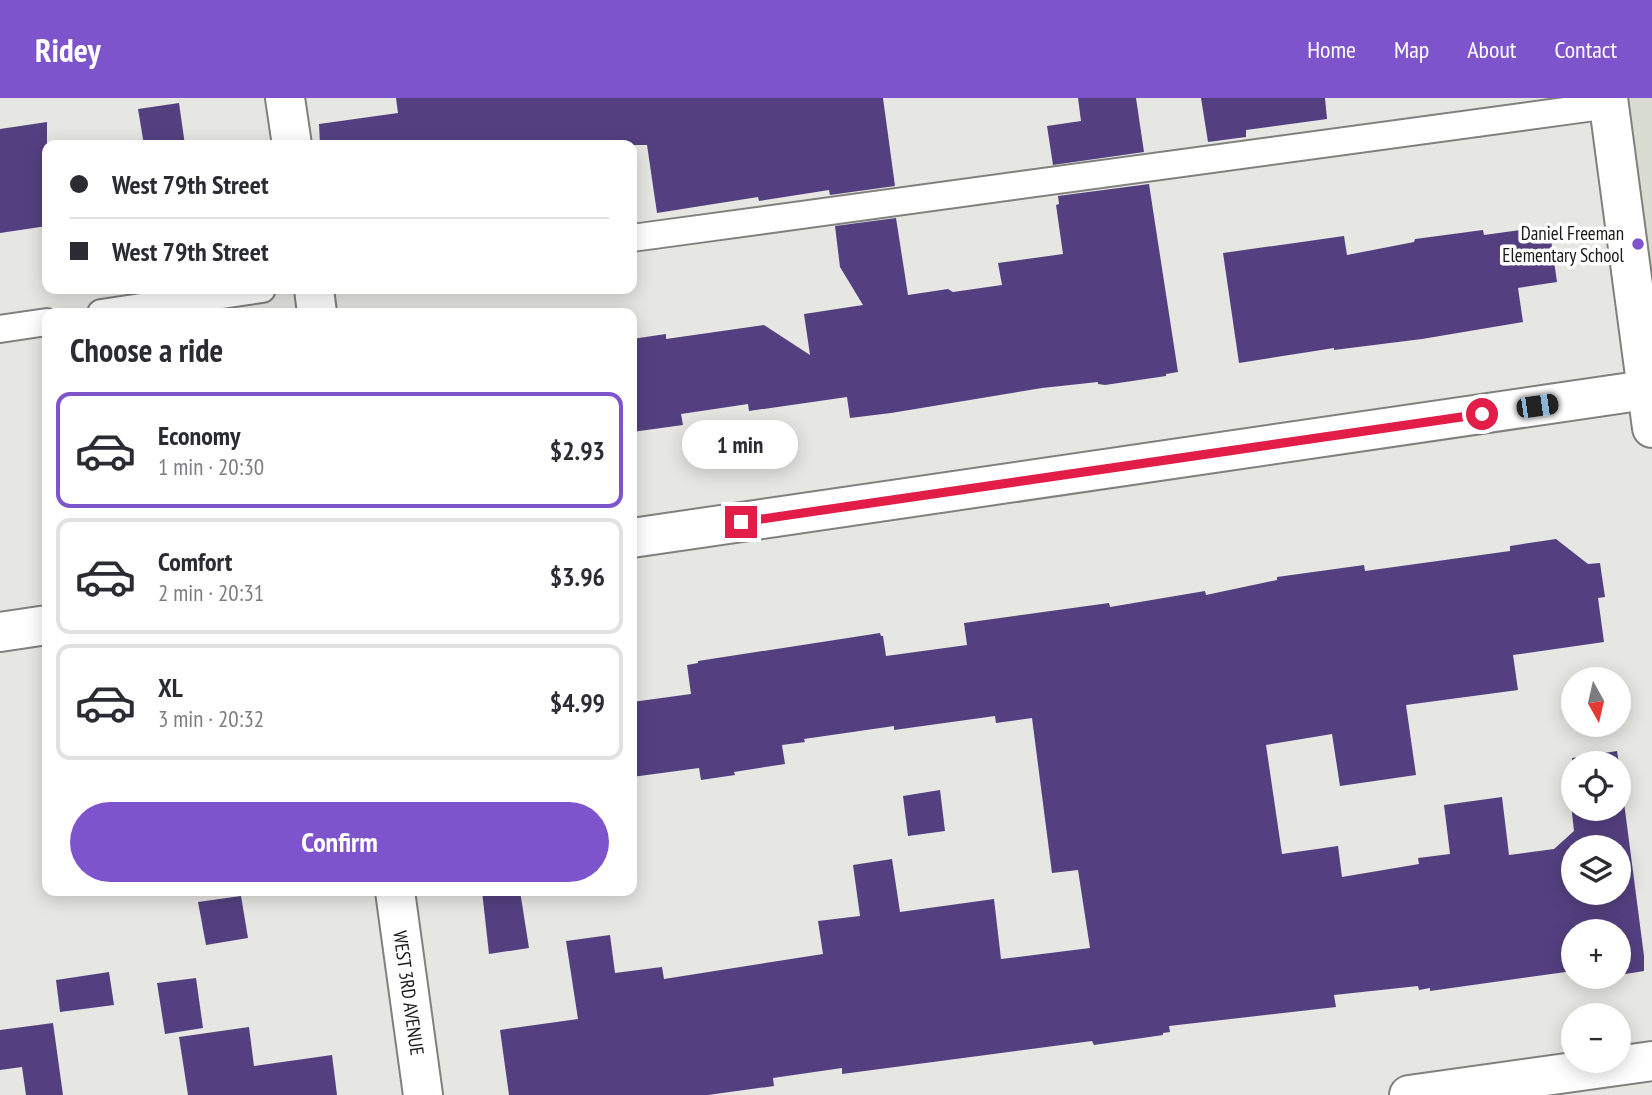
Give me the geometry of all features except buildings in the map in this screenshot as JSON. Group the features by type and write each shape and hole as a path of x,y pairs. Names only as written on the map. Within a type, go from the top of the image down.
{"street":[{"path":"285,98 291,140"},
{"path":"1608,102 1650,390 1652,428"},
{"path":"637,537 1650,390"},
{"path":"0,632 42,626"},
{"name":"WEST 3RD AVENUE","path":"396,896 423,1095"},
{"path":"1409,1095 1652,1060"}],"lane":[{"path":"637,237 1608,102"},
{"path":"135,308 228,294"},
{"path":"0,329 42,322"}],"shaded area":[{"name":"Daniel Freeman Elementary School","path":"1603,98 1652,98 1652,389"}],"place":[{"name":"Daniel Freeman Elementary School","path":"1638,244"}],"route":[{"path":"741,522 1482,414"}]}
